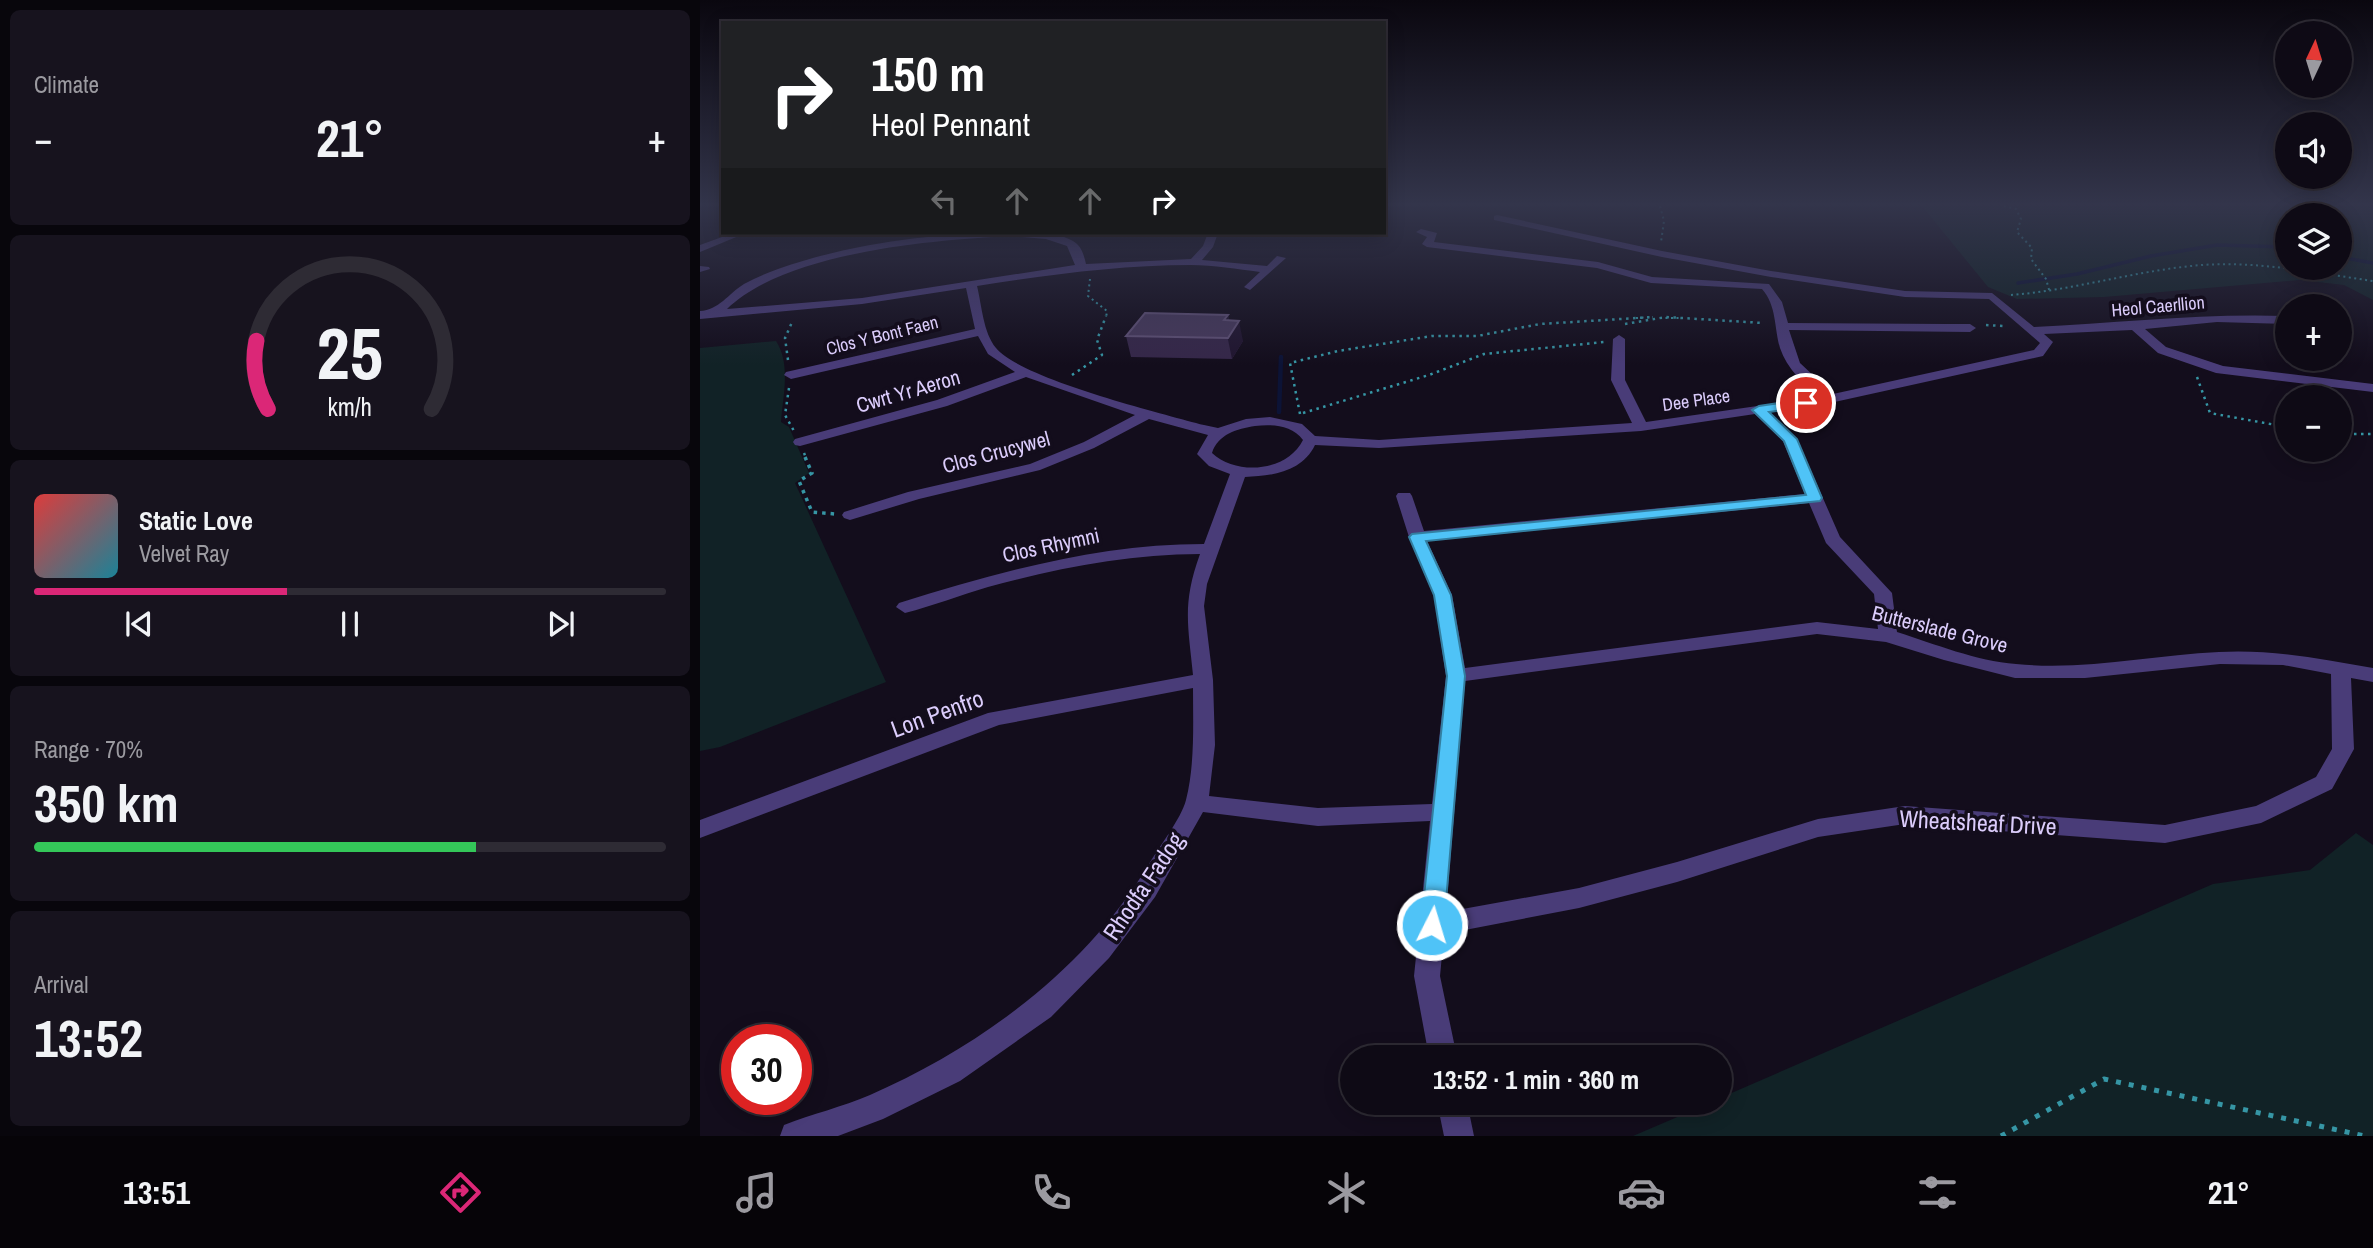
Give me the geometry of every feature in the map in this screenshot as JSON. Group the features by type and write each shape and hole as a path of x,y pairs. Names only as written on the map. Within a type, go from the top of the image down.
{"street":[{"path":"716,313 734,296 759,280 795,266 823,259"},
{"path":"1082,259 1086,267"},
{"path":"1194,262 1197,259"},
{"path":"1250,287 1280,259"},
{"path":"1552,259 1598,265 1651,280 1765,286 1776,296 1790,358 1806,379 1830,399"},
{"path":"1693,259 1905,293 1993,296 2029,329"},
{"path":"700,315 862,301 1086,267 1139,262 1194,262 1268,269"},
{"path":"971,284 982,331 993,353 1025,373 1147,414 1219,433"},
{"name":"Heol Caerllion","path":"2029,329 2135,326 2217,318 2275,320"},
{"path":"1783,326 1845,328 1900,325 1970,328"},
{"path":"2135,326 2162,350 2221,370 2373,388"},
{"name":"Dee Place","path":"1310,440 1379,444 1641,427 1759,410 1830,399 2038,353 2047,342 2029,329"},
{"name":"Clos Y Bont Faen","path":"791,375 982,331"},
{"path":"1619,339 1618,380 1641,427"},
{"name":"Cwrt Yr Aeron","path":"800,442 940,406 1025,373"},
{"path":"1759,410 1790,439 1832,539 1883,593 1888,636"},
{"name":"Clos Crucywel","path":"850,515 914,495 1035,467 1089,445 1147,414"},
{"path":"1251,422 1281,422 1300,428 1310,440 1308,449 1296,460 1262,471 1239,472 1211,464 1204,454 1206,445 1219,433 1251,422"},
{"name":"Rhodfa Fadog","path":"795,1136 873,1109 950,1071 1041,1008 1100,950 1146,890 1197,803 1204,745 1202,680 1195,606 1198,584 1209,549 1239,472"},
{"path":"1404,496 1417,537 1443,595 1456,676 1427,976 1441,1045"},
{"path":"1417,537 1815,498"},
{"name":"Clos Rhymni","path":"905,607 983,582 1101,556 1184,548 1209,549"},
{"name":"Butterslade Grove","path":"1456,676 1817,628 1888,636 1951,656 2015,671 2085,671 2220,658 2283,659 2373,676"},
{"name":"Wheatsheaf Drive","path":"1432,925 1578,898 1677,872 1818,828 1905,815 2165,834 2261,814 2324,783 2343,749 2341,669"},
{"name":"Lon Penfro","path":"700,829 995,718 1202,680"},
{"path":"1197,803 1318,817 1443,812"},
{"path":"1455,1115 1459,1136"}],"path":[{"path":"2031,259 2046,279 2051,293"},
{"path":"1993,296 2051,293 2157,271 2204,265 2263,266 2373,281"},
{"path":"1065,387 1074,372 1102,355 1097,340 1105,325 1107,311 1088,296 1086,267"},
{"path":"1666,317 1618,326 1619,339 1484,354 1429,375 1300,414 1290,363 1338,351 1432,336 1477,336 1539,324 1666,317 1739,319 1783,326"},
{"path":"1970,328 1974,325 2029,329"},
{"path":"2192,362 2210,413 2275,425"},
{"path":"2352,434 2373,434"},
{"path":"2001,1136 2104,1079 2365,1136"}],"shaded area":[{"path":"1965,259 2275,259 2275,280 2300,280 2104,297 2017,299 1988,287"},
{"path":"2352,259 2373,259 2373,300 2344,285 2300,280 2352,280"},
{"path":"776,341 781,350 785,370 781,422 789,427 809,473 795,483 886,682 720,747 700,751 700,348"},
{"path":"2356,833 2373,845 2373,1136 1633,1136 1682,1115 1732,1115 1732,1093 2213,884 2310,870"}],"building":[{"path":"1145,313 1228,315 1224,320 1239,321 1228,338 1126,336"}],"waterway":[{"path":"2018,283 2077,274 2139,259"},
{"path":"2352,259 2373,263"},
{"path":"1279,412 1281,357"}],"route":[{"path":"1432,925 1456,676 1443,595 1417,537 1815,498 1790,439 1759,410 1806,403"}]}
